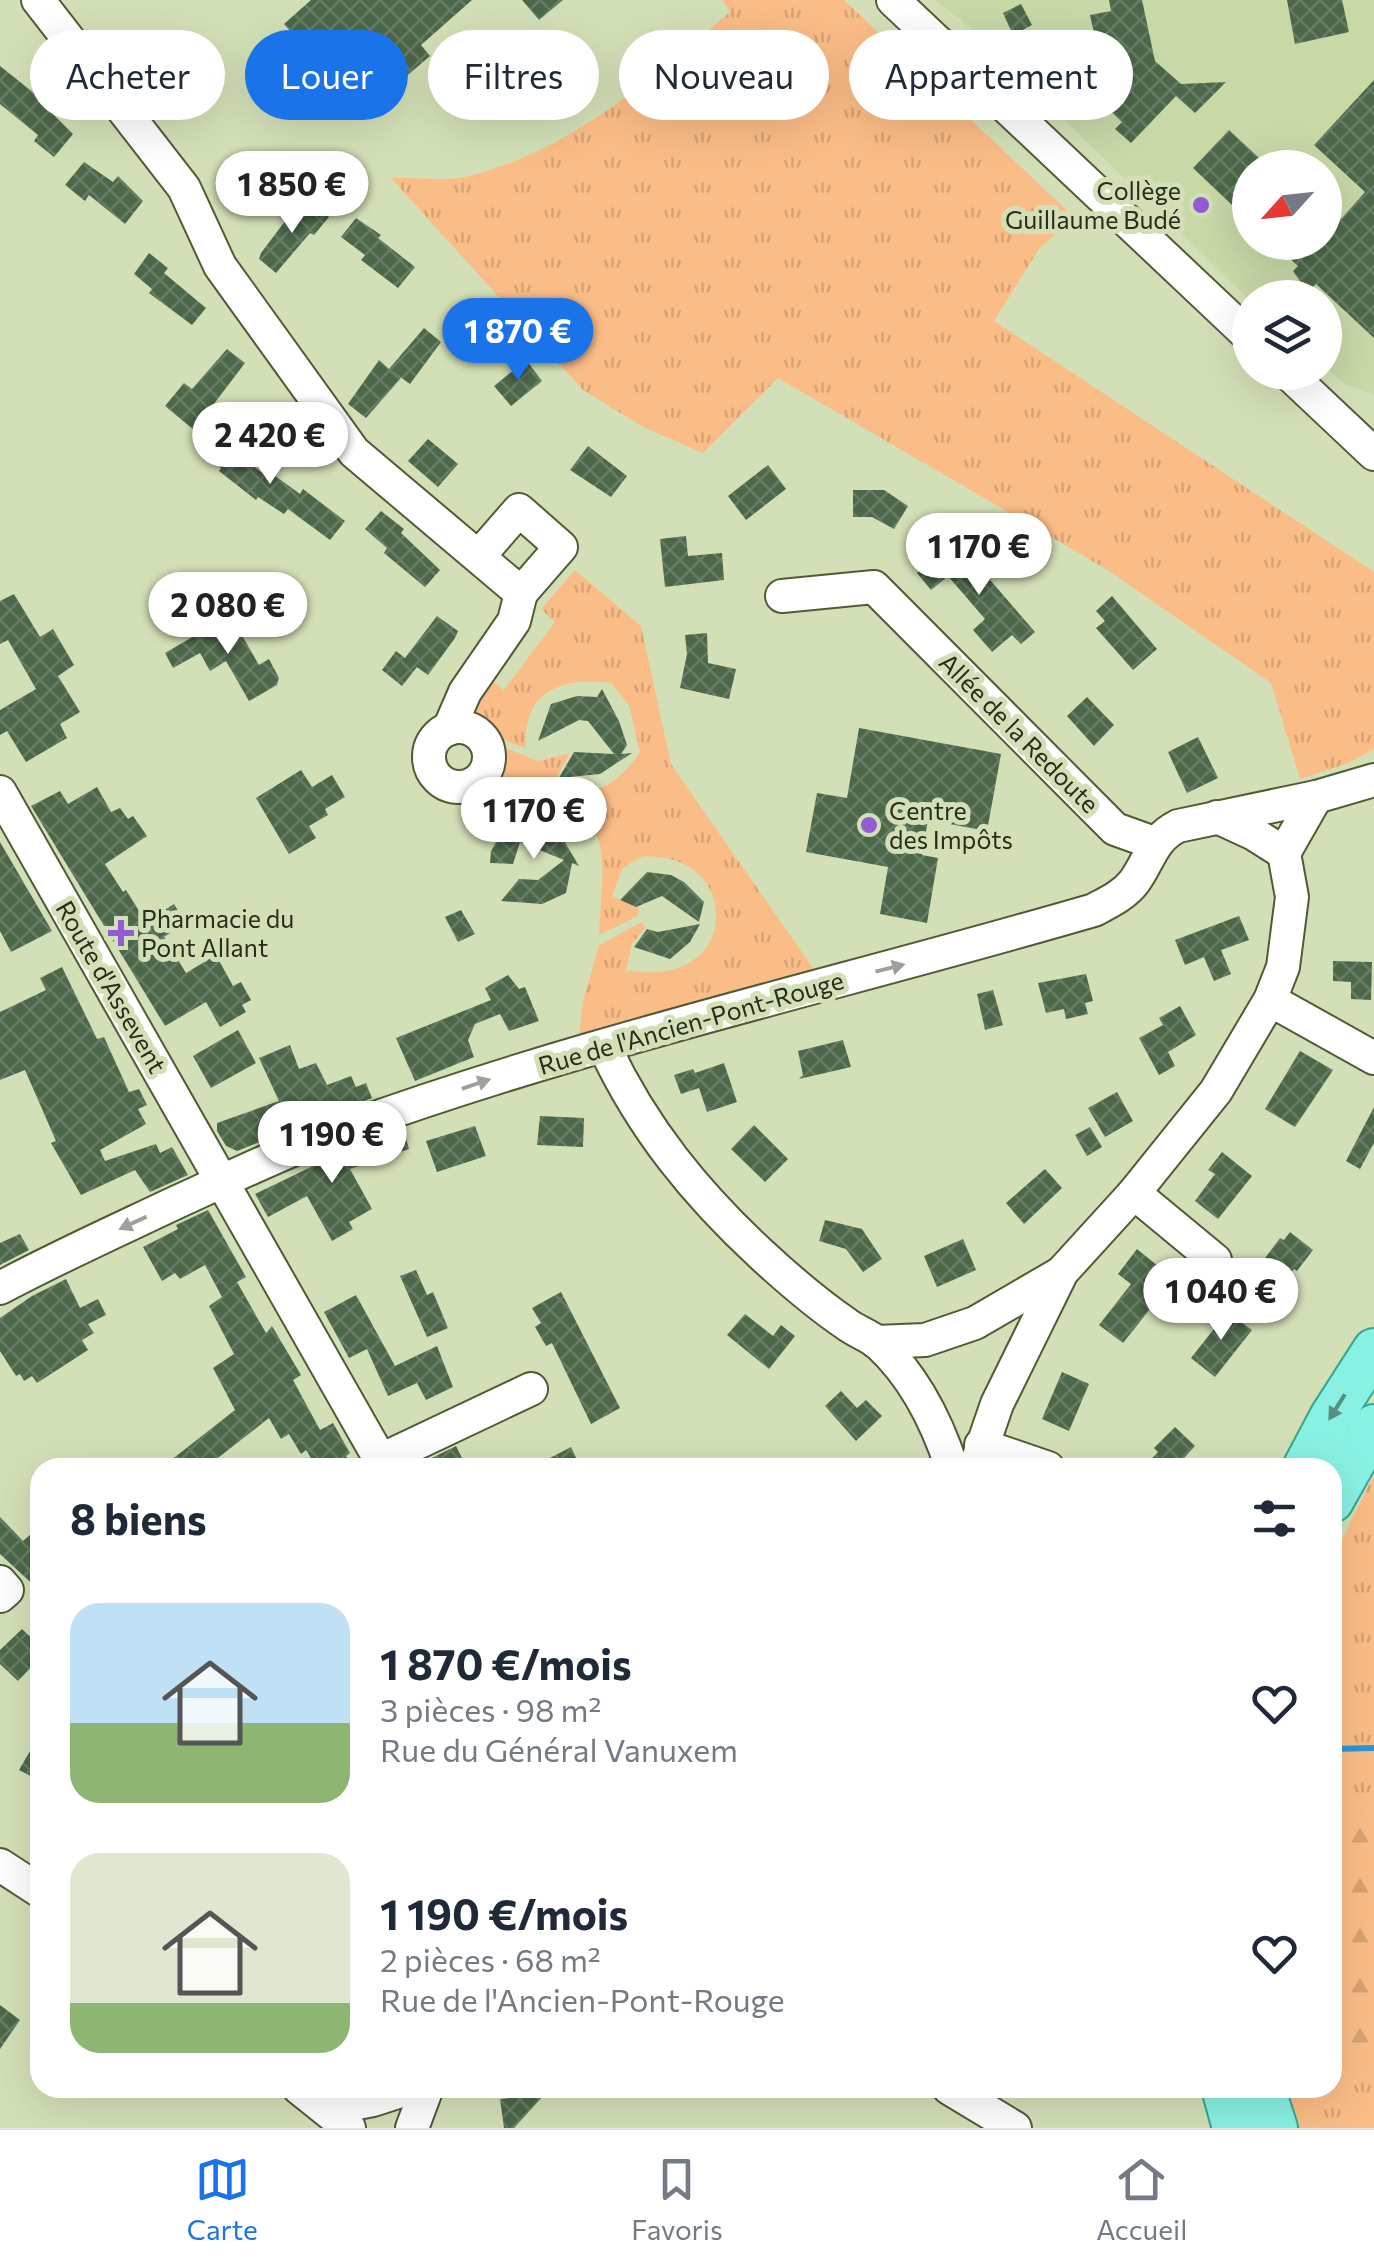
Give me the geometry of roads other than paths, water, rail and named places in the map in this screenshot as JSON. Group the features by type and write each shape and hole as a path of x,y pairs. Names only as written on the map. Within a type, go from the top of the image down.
{"main road":[{"path":"1309,1458 1330,1416 1374,1350"},
{"path":"1342,1483 1374,1426"},
{"path":"1232,2106 1276,2128"}],"street":[{"path":"38,0 184,188 220,266 354,452 521,593"},
{"path":"894,0 1232,320"},
{"path":"1307,390 1374,454"},
{"path":"449,729 464,692 514,622 521,593 561,547 519,510 479,556"},
{"name":"Allée de la Redoute","path":"782,596 874,588 1115,829 1154,843"},
{"path":"1154,843 1178,826 1316,797 1374,780"},
{"name":"Route d'Assevent","path":"0,792 380,1458"},
{"path":"978,1456 1021,1351 1062,1272 1134,1193 1216,1091 1270,1000 1283,968 1292,896 1284,853 1316,797"},
{"path":"1217,817 1284,853"},
{"name":"Rue de l'Ancien-Pont-Rouge","path":"0,1288 341,1130 506,1074 737,1006 916,962 1094,910 1116,899 1134,882 1154,843"},
{"path":"1270,1000 1374,1058"},
{"path":"604,1048 657,1142 720,1215 764,1258 846,1325 876,1342 910,1380 931,1413 948,1458"},
{"path":"1134,1193 1215,1260"},
{"path":"876,1342 925,1340 975,1323 1062,1272"},
{"path":"395,1458 531,1389"},
{"path":"0,1582 7,1590 0,1596"},
{"path":"0,1865 30,1884"},
{"path":"312,2098 338,2119 379,2098"},
{"path":"412,2128 424,2098"},
{"path":"966,2098 1014,2128"}],"waterway":[{"path":"1342,1749 1374,1748"}],"place":[{"name":"Collège Guillaume Budé","path":"1201,205"},
{"name":"Centre des Impôts","path":"869,825"},
{"name":"Pharmacie du Pont Allant","path":"121,933"}]}
